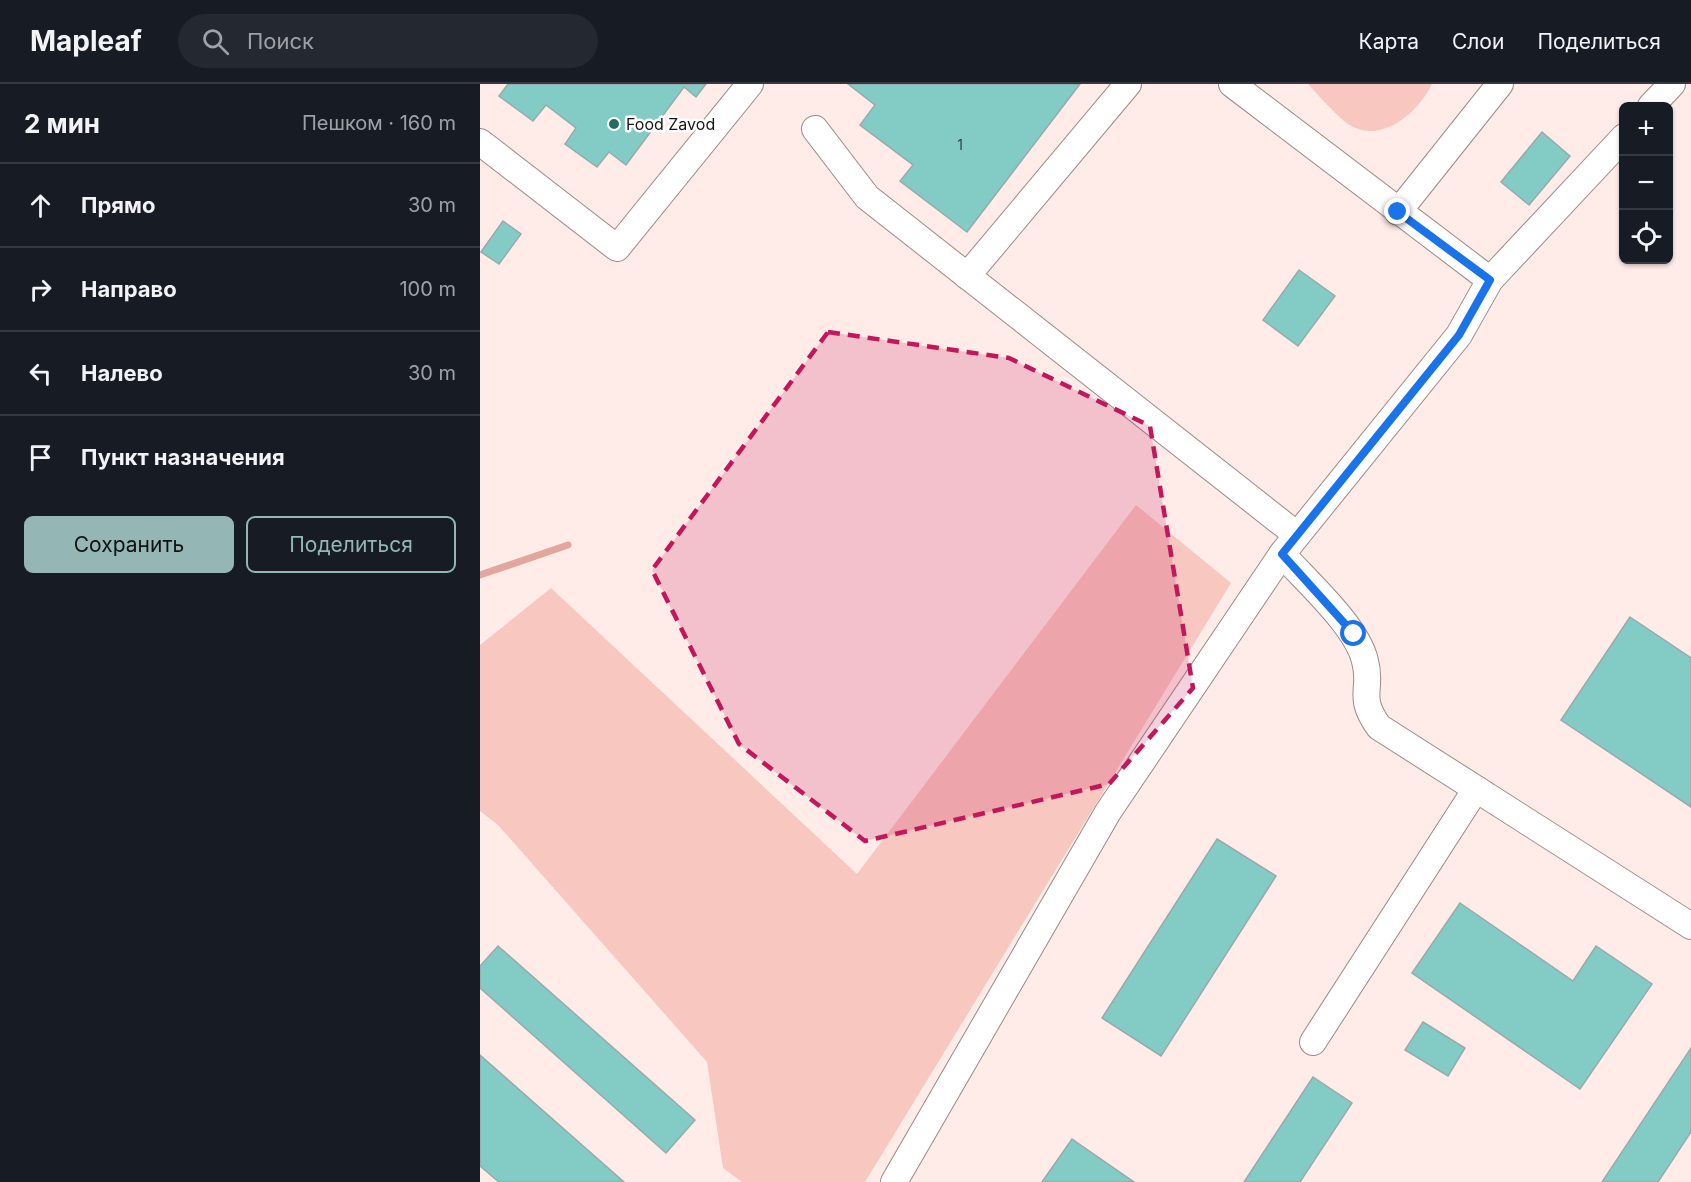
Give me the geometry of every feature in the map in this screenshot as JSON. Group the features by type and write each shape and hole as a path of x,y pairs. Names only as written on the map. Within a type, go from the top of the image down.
{"street":[{"path":"480,142 617,248 750,84"},
{"path":"968,276 1128,84"},
{"path":"1232,84 1490,280"},
{"path":"1398,212 1500,84"},
{"path":"1655,102 1672,84"},
{"path":"815,129 867,197 968,276 1290,545 1354,634 1366,662 1367,711 1379,727 1691,926"},
{"path":"894,1182 1108,812 1290,545 1459,335 1490,280 1619,141"},
{"path":"1313,1042 1476,789"}],"highlighted area":[{"path":"828,332 1009,358 1150,426 1193,688 1109,784 865,841 739,744 652,570"}],"shaded area":[{"path":"1308,84 1432,84 1417,107 1406,116 1395,124 1370,131 1357,128 1344,121"},
{"path":"1136,505 1231,583 865,1182 742,1182 723,1168 707,1062 498,825 480,811 480,645 551,588 857,874"}],"building":[{"name":"Food Zavod","path":"508,84 706,84 696,97 684,87 626,165 609,152 597,167 565,144 576,128 546,105 533,121 499,96"},
{"path":"848,84 1080,84 967,232 900,181 913,165 860,125 875,105"},
{"path":"1542,132 1570,156 1529,205 1501,182"},
{"path":"503,221 521,234 499,264 481,252"},
{"path":"1299,270 1335,296 1298,346 1263,320"},
{"path":"1630,617 1691,658 1691,807 1561,720"},
{"path":"1217,839 1276,876 1161,1056 1102,1018"},
{"path":"1460,903 1573,981 1596,946 1652,984 1580,1089 1412,973"},
{"path":"498,946 695,1120 666,1153 480,988 480,966"},
{"path":"1423,1022 1465,1048 1448,1076 1405,1050"},
{"path":"1691,1048 1691,1132 1658,1182 1602,1182"},
{"path":"480,1055 624,1182 499,1182 480,1166"},
{"path":"1313,1077 1352,1103 1300,1182 1244,1182"},
{"path":"1072,1139 1134,1182 1042,1182"}],"waterway":[{"path":"480,575 568,545"}],"place":[{"name":"Food Zavod","path":"614,124"}],"route":[{"path":"1354,634 1282,554 1459,335 1490,280 1398,212"}]}
